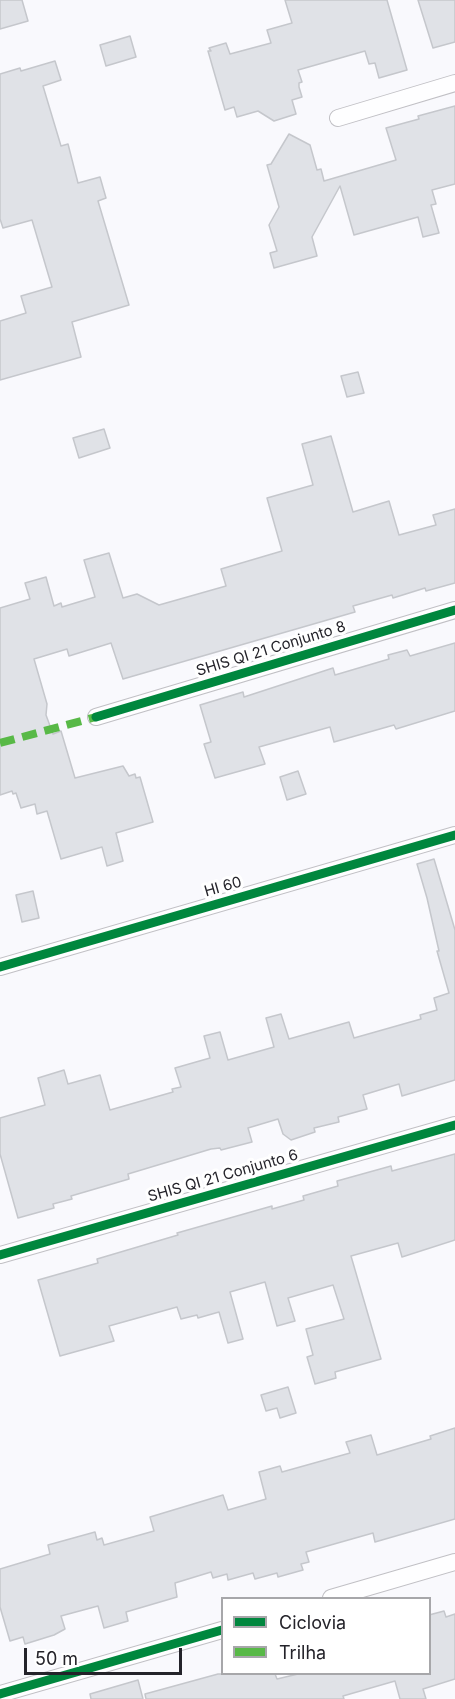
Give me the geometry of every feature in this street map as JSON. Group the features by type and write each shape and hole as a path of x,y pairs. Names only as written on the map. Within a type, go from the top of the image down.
{"street":[{"path":"338,118 455,83"},
{"name":"SHIS QI 21 Conjunto 8","path":"96,717 455,610"},
{"name":"HI 60","path":"0,967 455,835"},
{"name":"SHIS QI 21 Conjunto 6","path":"0,1255 455,1125"},
{"path":"338,1597 455,1562"},
{"path":"0,1694 221,1630"}],"building":[{"path":"0,0 22,0 28,21 0,29"},
{"path":"285,0 387,0 407,70 379,78 375,63 369,64 365,51 298,70 302,82 299,83 299,87 302,97 292,100 296,114 274,121 258,111 237,117 234,107 225,110 209,48 226,43 230,54 271,43 267,30 292,23"},
{"path":"418,0 455,0 455,42 433,48"},
{"path":"130,36 136,57 106,66 100,45"},
{"path":"55,61 61,80 43,86 61,146 68,144 78,183 100,177 106,198 98,201 129,305 72,322 81,357 0,380 0,321 26,313 21,296 52,287 32,220 3,228 0,219 0,74 20,68 21,71"},
{"path":"455,106 455,184 432,190 436,204 431,205 439,233 423,237 418,217 354,235 340,186 312,237 317,256 274,268 270,253 277,251 269,225 279,207 267,165 271,164 289,134 310,145 317,170 321,169 324,181 396,160 386,128"},
{"path":"358,372 364,393 347,397 341,376"},
{"path":"104,429 110,448 79,458 73,438"},
{"path":"331,436 353,512 389,501 399,535 436,525 433,515 455,509 455,583 426,591 425,588 393,598 392,595 353,606 355,612 123,679 111,643 69,656 67,649 34,659 47,704 46,715 53,734 61,731 75,778 123,766 129,776 135,774 136,778 140,777 153,822 116,833 123,861 107,866 102,847 61,859 47,811 37,814 35,804 21,808 16,793 13,794 12,791 0,795 0,608 30,599 25,583 46,577 54,606 61,603 62,607 95,597 84,560 109,553 123,598 137,594 159,605 226,586 221,569 282,551 267,498 313,485 302,444"},
{"path":"455,643 455,711 396,729 394,725 334,742 330,727 259,747 265,764 215,778 204,744 211,742 200,705 243,692 244,697 333,668 335,675 389,659 388,655 407,650 410,656"},
{"path":"298,771 306,794 287,800 280,777"},
{"path":"434,859 455,930 455,1080 402,1096 399,1084 363,1095 367,1109 338,1117 339,1122 314,1128 315,1132 291,1140 283,1134 278,1119 248,1128 252,1142 221,1150 220,1148 211,1149 128,1174 129,1179 71,1196 72,1199 53,1204 54,1208 18,1218 0,1154 0,1118 45,1105 38,1078 64,1070 68,1084 100,1075 110,1110 173,1092 172,1089 181,1087 175,1068 210,1058 204,1036 220,1032 228,1060 274,1047 266,1018 281,1014 289,1039 349,1022 354,1038 421,1019 420,1015 437,1010 434,998 449,993 417,864"},
{"path":"33,891 39,918 22,922 16,895"},
{"path":"455,1154 455,1240 402,1257 398,1243 351,1256 381,1359 335,1372 336,1378 315,1384 307,1357 313,1355 306,1329 344,1319 333,1285 288,1298 295,1321 277,1326 265,1282 230,1292 243,1339 228,1343 219,1312 198,1318 197,1315 181,1319 177,1307 109,1326 114,1341 60,1356 38,1280 98,1263 97,1259 178,1235 177,1233 272,1206 272,1209 304,1200 303,1196 338,1186 337,1181 391,1166 392,1171"},
{"path":"288,1387 296,1413 280,1418 277,1408 266,1411 261,1395"},
{"path":"455,1428 455,1519 375,1542 373,1533 306,1552 309,1562 301,1564 303,1570 278,1577 277,1573 255,1579 253,1573 228,1580 227,1574 213,1578 211,1572 175,1583 177,1597 126,1612 128,1621 104,1628 98,1606 61,1616 65,1629 54,1635 25,1644 23,1637 10,1641 0,1607 0,1569 50,1554 48,1545 95,1532 97,1540 102,1538 104,1545 154,1531 150,1517 223,1495 228,1510 266,1499 259,1472 280,1466 282,1472 350,1453 346,1442 371,1435 377,1455 431,1439 430,1436"},
{"path":"444,1611 446,1617 455,1614 455,1679 423,1689 426,1699 400,1699 395,1681 343,1696 344,1699 146,1699 145,1694 218,1674 275,1675 277,1679 294,1675 431,1675 431,1614"},
{"path":"138,1680 143,1699 91,1699 90,1694"}],"marked path":[{"path":"0,743 96,717"}],"cycle path":[{"path":"96,717 455,610"},
{"path":"0,967 455,835"},
{"path":"0,1255 455,1125"},
{"path":"0,1694 221,1630"}]}
